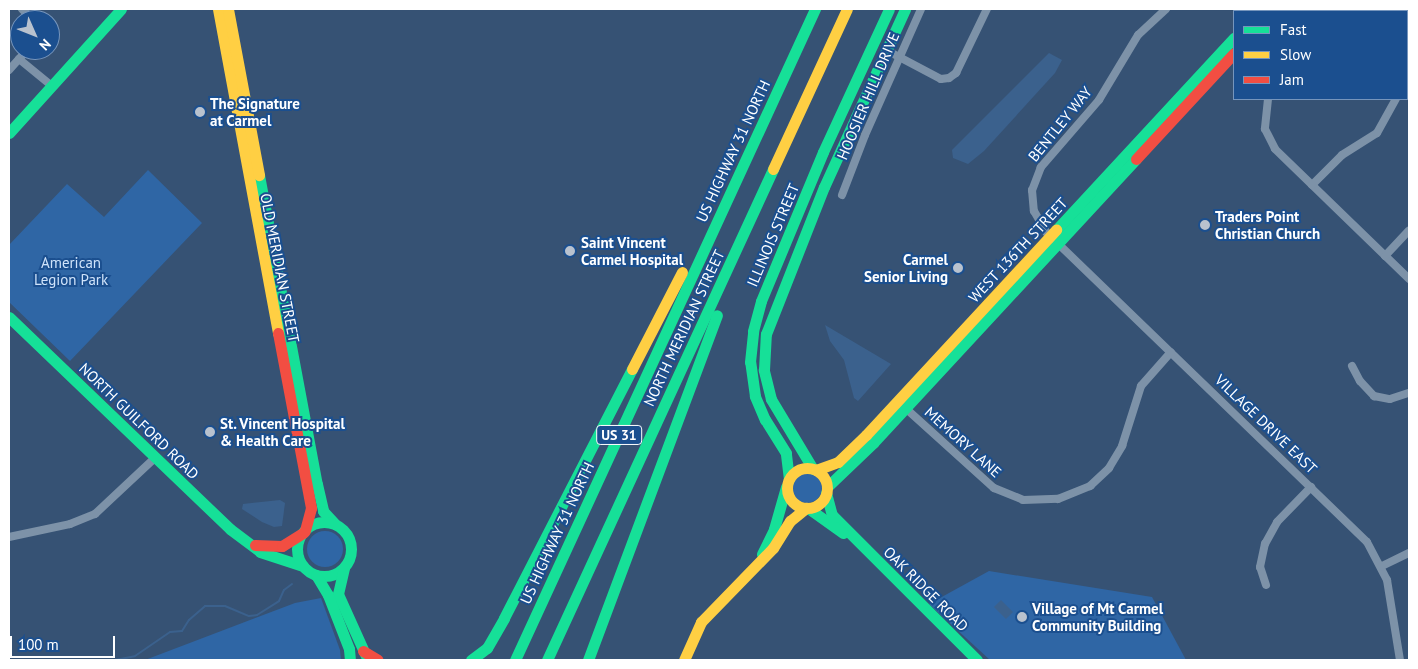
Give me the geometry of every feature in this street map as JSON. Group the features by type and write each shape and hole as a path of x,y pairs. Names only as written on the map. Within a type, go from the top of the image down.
{"main road":[{"path":"9,134 121,9"},
{"name":"OLD MERIDIAN STREET","path":"218,9 270,299 311,510 304,532"},
{"name":"OLD MERIDIAN STREET","path":"228,9 321,504 335,524"},
{"name":"US HIGHWAY 31 NORTH","path":"515,660 815,9"},
{"name":"NORTH MERIDIAN STREET","path":"547,660 847,9"},
{"name":"ILLINOIS STREET","path":"788,481 786,453 765,420 755,396 750,362 753,331 761,301 823,152 889,9"},
{"name":"ILLINOIS STREET","path":"814,470 771,399 764,370 766,334 827,179 905,9"},
{"name":"WEST 136TH STREET","path":"1054,240 1233,39"},
{"name":"WEST 136TH STREET","path":"826,490 902,404 1054,240 1233,54"},
{"path":"471,660 487,648 504,618 704,230 722,210"},
{"path":"588,660 698,362 738,264 749,221"},
{"path":"270,299 283,296"},
{"name":"NORTH GUILFORD ROAD","path":"9,317 230,529 260,552 303,566"},
{"name":"WEST 136TH STREET","path":"814,470 838,462 902,404"},
{"path":"292,413 300,424 306,441 311,444"},
{"path":"684,660 701,622 760,559 773,548 793,518 807,508 818,505 826,490 824,478 814,470 802,469 788,481 774,529 760,559"},
{"path":"788,481 791,500 807,508"},
{"name":"OAK RIDGE ROAD","path":"826,490 830,511 854,538 977,660"},
{"name":"OAK RIDGE ROAD","path":"807,508 854,538"},
{"path":"350,660 349,649 328,595 316,575 303,566 297,547 304,532 321,522 335,524 346,533 351,545 350,558 344,568 338,594 366,656 378,660"},
{"name":"NORTH GUILFORD ROAD","path":"251,544 278,547 304,532"},
{"path":"316,575 331,576 344,568"},
{"path":"596,660 606,614"},
{"path":"488,660 504,618"}],"street":[{"name":"HOOSIER HILL DRIVE","path":"842,195 899,56 921,9"},
{"path":"886,50 941,79 949,78 956,73 987,9"},
{"name":"BENTLEY WAY","path":"1054,240 1040,225 1033,204 1036,178 1048,156 1098,100 1138,35 1166,9"},
{"path":"9,70 18,60"},
{"path":"20,60 52,86"},
{"path":"1268,100 1264,121 1270,143 1409,279"},
{"path":"1312,185 1342,155 1377,133 1395,100"},
{"path":"1385,256 1409,230"},
{"name":"VILLAGE DRIVE EAST","path":"1054,240 1363,536 1382,566 1389,588 1400,660"},
{"name":"MEMORY LANE","path":"902,404 994,488 1023,500 1058,499 1090,486 1109,468 1122,446 1141,386 1171,352"},
{"path":"1352,366 1360,382 1374,396 1390,399 1409,393"},
{"path":"9,537 70,524 95,514 156,457"},
{"path":"1266,585 1260,567 1265,544 1277,522 1311,487"},
{"path":"1382,566 1409,553"}],"green space":[{"name":"American Legion Park","path":"148,170 202,223 70,361 9,302 9,245 67,184 104,217"},
{"path":"807,473 813,474 821,482 821,494 813,502 807,503 801,502 793,494 792,488 793,482 801,474"},
{"path":"325,531 337,537 343,549 337,561 325,567 313,561 307,549 313,537"},
{"path":"989,571 1152,597 1186,660 990,660 929,604"},
{"path":"321,598 340,650 341,660 145,660 295,603"}],"shaded area":[{"path":"1049,53 1062,60 1055,73 984,151 968,164 953,158 952,150"},
{"path":"825,325 891,364 858,401 854,398 844,360 830,341"},
{"path":"280,500 285,503 282,526 274,527 262,522 242,509 243,504"},
{"path":"1001,600 1013,612 1006,619 994,607"}],"waterway":[{"path":"115,660 135,656 170,632 182,631 189,620 205,606 225,606 249,616 257,615 279,601 284,590 292,584"}],"traffic: fast":[{"path":"9,133 121,9"},
{"path":"515,660 815,9"},
{"path":"789,479 786,453 765,420 755,396 750,362 753,331 761,301 823,152 889,9"},
{"path":"813,469 771,399 764,370 766,334 824,187 905,9"},
{"path":"1056,230 1233,39"},
{"path":"827,487 873,443 1136,159"},
{"path":"547,660 773,169"},
{"path":"259,175 317,484 323,511 335,524"},
{"path":"588,660 717,315"},
{"path":"9,317 230,529 260,552 303,566"},
{"path":"471,660 487,648 504,618 632,369"},
{"path":"762,554 774,529 786,487"},
{"path":"826,493 832,515 977,660"},
{"path":"808,508 843,533"},
{"path":"319,522 329,522 339,526 347,534 351,549 347,564 339,572 329,576 319,576 309,572 301,564 297,554 297,544 301,534 309,526 319,522"},
{"path":"344,568 338,594 366,656"},
{"path":"316,575 328,595 349,649 350,660"}],"traffic: slow":[{"path":"218,9 278,333"},
{"path":"228,9 259,175"},
{"path":"773,169 847,9"},
{"path":"816,470 838,462 866,435 1056,230"},
{"path":"632,369 682,272"},
{"path":"807,468 821,474 827,488 821,502 807,508 793,502 787,488 793,474 807,468"},
{"path":"684,660 701,622 773,548 790,521 806,508"}],"traffic: jam":[{"path":"1136,159 1233,54"},
{"path":"278,333 311,508 305,531"},
{"path":"255,545 282,546 303,533"},
{"path":"363,651 378,660"}],"place":[{"name":"The Signature at Carmel","path":"200,112"},
{"name":"Traders Point Christian Church","path":"1205,225"},
{"name":"Saint Vincent Carmel Hospital","path":"570,251"},
{"name":"Carmel Senior Living","path":"958,268"},
{"name":"St. Vincent Hospital & Health Care","path":"210,432"},
{"name":"Village of Mt Carmel Community Building","path":"1022,617"}]}
